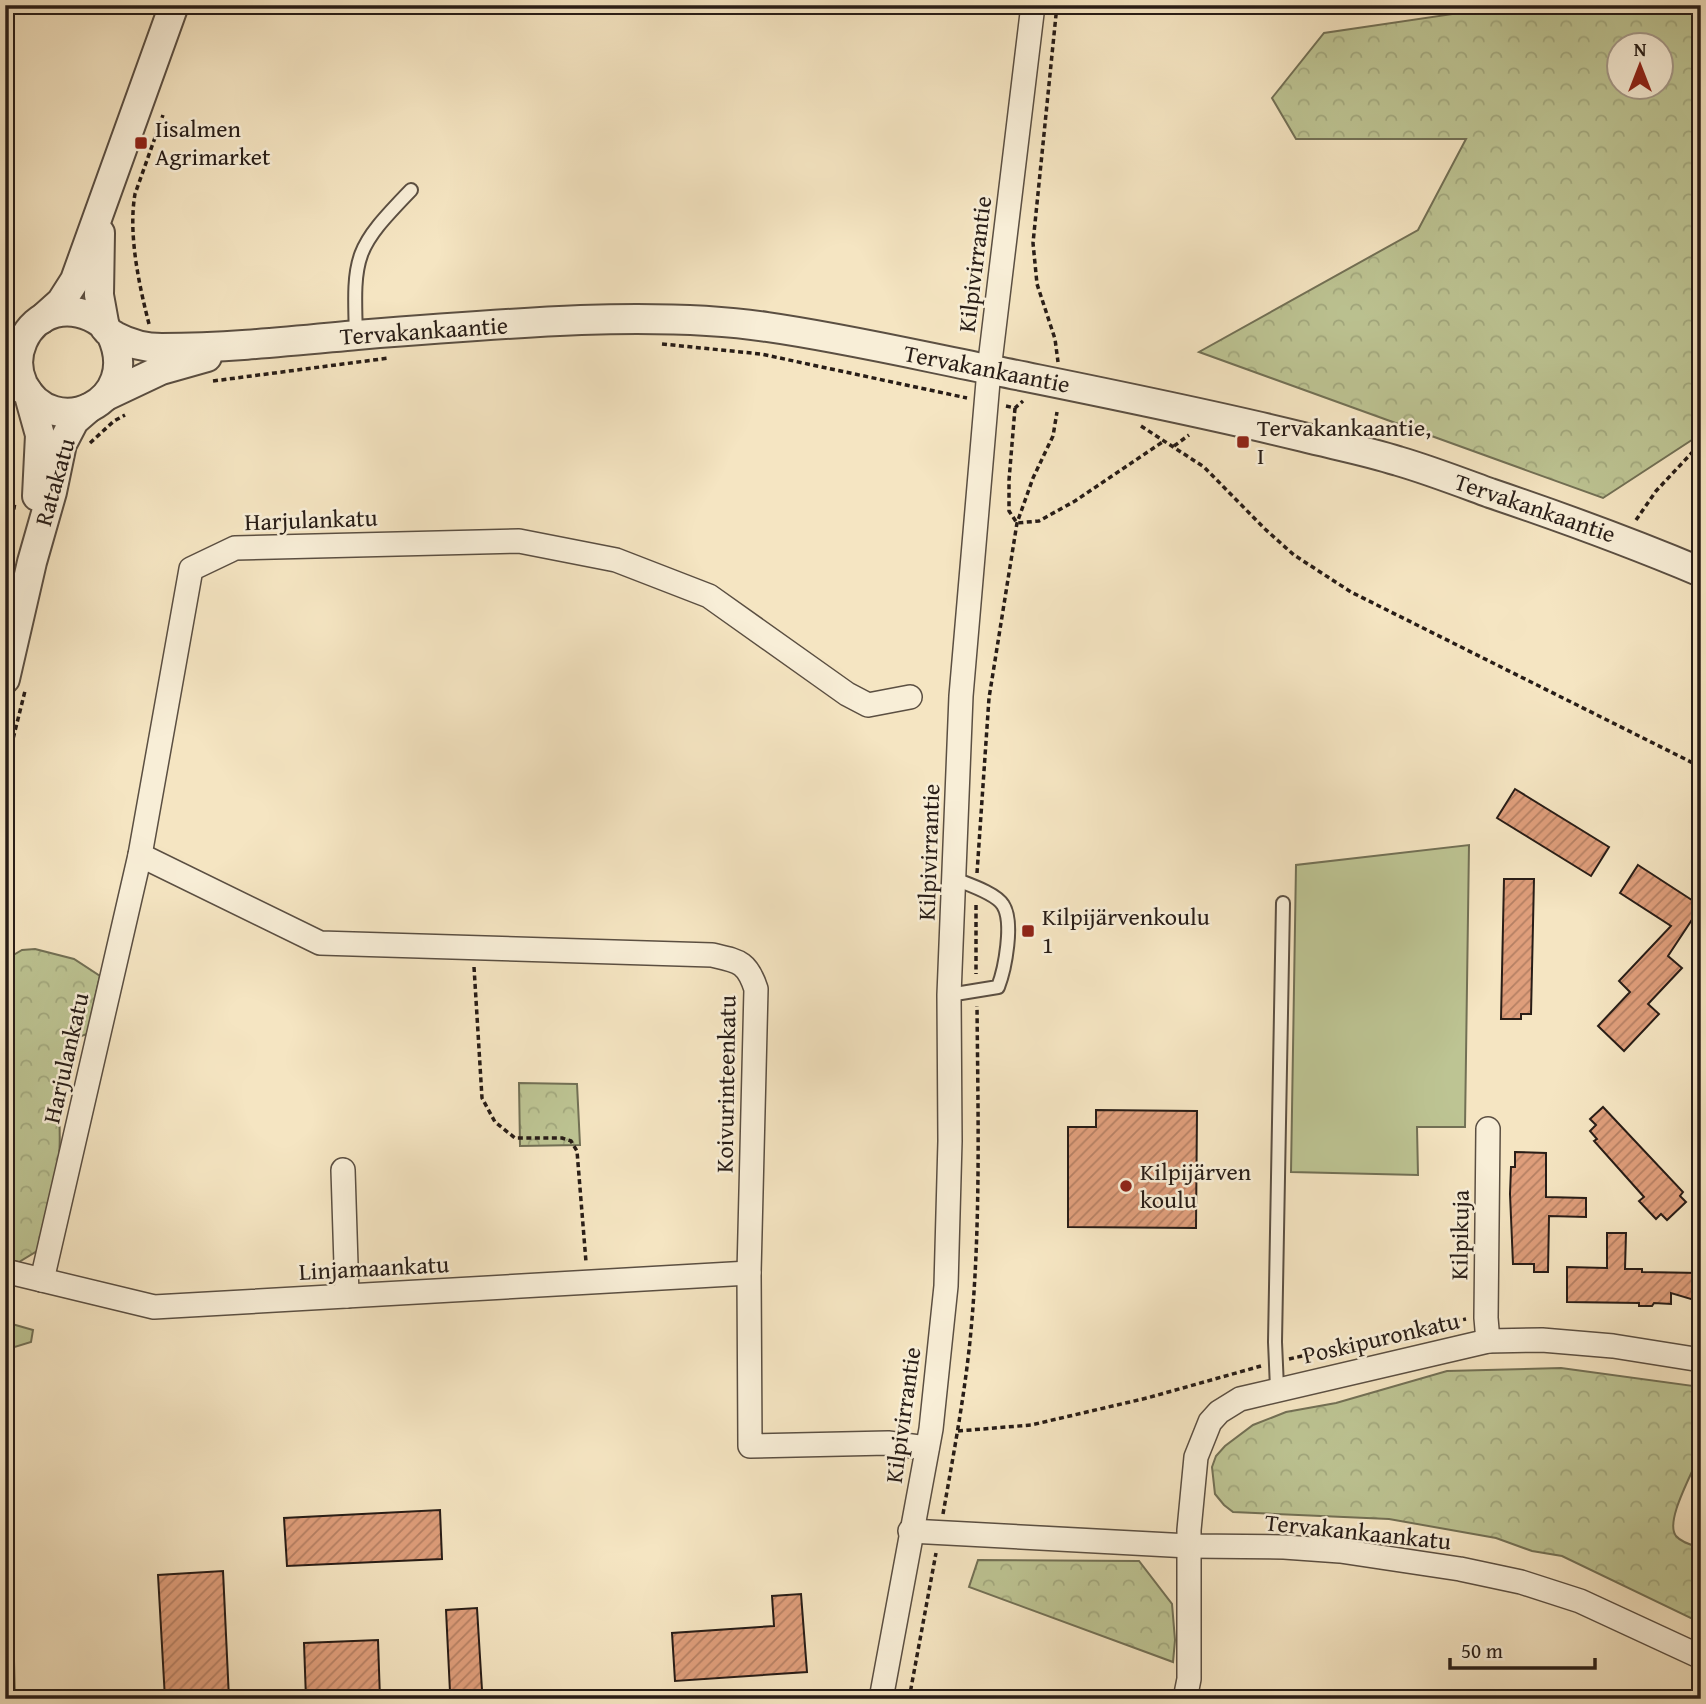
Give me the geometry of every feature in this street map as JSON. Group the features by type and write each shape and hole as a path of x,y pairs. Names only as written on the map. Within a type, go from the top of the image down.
{"street":[{"path":"5,346 61,302 75,280 174,5"},
{"name":"Kilpivirrantie","path":"881,1699 927,1448 946,1286 950,1141 949,995 965,883 961,696 989,370 1033,5"},
{"path":"108,331 87,315 72,312 57,313 36,324 22,341 18,356 17,388 44,407 70,413 97,402 114,385 119,359 108,331 99,295 98,269 102,219 109,182"},
{"name":"Tervakankaantie","path":"108,331 139,346 151,347 247,346 356,335 583,320 682,321 762,326 862,343 1185,408 1397,460 1623,539 1701,572"},
{"name":"Tervakankaantie","path":"97,402 161,370 247,346"},
{"name":"Ratakatu","path":"17,388 40,435 32,562"},
{"name":"Ratakatu","path":"5,679 62,444 75,421 97,402"},
{"name":"Harjulankatu","path":"42,1280 140,855 191,569 236,548 519,541 616,560 709,596 847,694 868,705 910,697"},
{"name":"Koivurinteenkatu","path":"140,855 320,943 712,955 736,961 751,972 755,989 749,1273 750,1447 888,1443 927,1448"},
{"name":"Kilpikuja","path":"1487,1330 1488,1129"},
{"path":"343,1170 347,1296"},
{"name":"Linjamaankatu","path":"5,1271 154,1307 749,1273"},
{"name":"Poskipuronkatu","path":"1185,1699 1189,1679 1189,1546 1196,1457 1210,1422 1219,1412 1240,1398 1487,1330 1542,1340 1601,1345 1701,1360"},
{"name":"Tervakankaankatu","path":"910,1531 1189,1546 1284,1547 1340,1551 1460,1569 1521,1582 1580,1601 1701,1657"}],"lane":[{"path":"356,335 355,279 362,248 376,226 411,190"},
{"path":"949,995 998,987 1004,970 1008,920 1004,906 999,900 965,883"},
{"path":"1277,1388 1275,1362 1283,902"}],"path":[{"path":"1057,5 1033,243 1037,284 1055,339 1058,364"},
{"path":"151,347 138,278 133,208 135,194 163,115"},
{"path":"656,344 761,354 1015,408 1030,397"},
{"path":"202,384 390,358"},
{"path":"1015,408 1009,511 1017,523"},
{"path":"62,444 87,446 114,421 136,409"},
{"path":"942,1520 958,1431 970,1340 975,1253 978,1116 976,991 965,883 989,698 1017,523 1033,478 1053,436 1057,412"},
{"path":"1133,420 1204,467 1294,555 1351,592 1701,768"},
{"path":"1017,523 1039,521 1074,501 1165,440"},
{"path":"1623,539 1656,491 1701,443"},
{"path":"472,948 482,1098 495,1122 515,1138 562,1138 570,1140 577,1150 587,1282"},
{"path":"958,1431 978,1427 1031,1425 1147,1398 1275,1362 1464,1319 1487,1330"},
{"path":"909,1699 935,1556"}],"green space":[{"path":"1453,5 1701,5 1701,434 1603,498 1199,352 1418,230 1466,139 1296,139 1272,98 1324,33 1453,14"},
{"path":"1469,845 1465,1127 1417,1127 1418,1175 1291,1172 1296,865"},
{"path":"35,949 74,959 100,976 87,1034 73,1039 62,1066 59,1156 37,1251 19,1262 5,1259 5,960 22,950"},
{"path":"519,1083 577,1084 580,1145 520,1146"},
{"path":"5,1322 33,1330 31,1342 5,1350"},
{"path":"1561,1368 1701,1387 1703,1430 1700,1453 1681,1496 1673,1529 1681,1540 1701,1548 1701,1623 1562,1556 1532,1551 1496,1538 1389,1519 1233,1512 1215,1494 1212,1467 1216,1456 1253,1425 1286,1412 1336,1403 1447,1371"},
{"path":"5,1424 10,1447 11,1541 5,1544"},
{"path":"11,1544 15,1699 5,1699 5,1547"},
{"path":"978,1560 1139,1561 1172,1604 1175,1640 1173,1662 969,1587"}],"building":[{"path":"1515,789 1609,847 1591,876 1497,818"},
{"path":"1638,865 1701,906 1668,956 1682,968 1648,1004 1659,1014 1624,1051 1598,1026 1630,992 1619,981 1671,926 1620,893"},
{"path":"1504,879 1534,879 1531,1014 1521,1014 1521,1019 1501,1019"},
{"path":"1603,1107 1683,1192 1680,1196 1686,1202 1667,1220 1661,1214 1656,1219 1639,1201 1644,1197 1594,1141 1597,1139 1590,1131 1596,1125 1590,1119"},
{"path":"1096,1110 1197,1111 1196,1228 1068,1227 1068,1127 1096,1127"},
{"path":"1515,1152 1546,1153 1546,1197 1586,1198 1586,1217 1549,1216 1548,1272 1534,1272 1534,1264 1513,1264 1510,1194 1511,1167 1515,1167"},
{"path":"1607,1233 1626,1233 1625,1269 1642,1269 1642,1272 1701,1273 1701,1302 1671,1293 1671,1304 1654,1303 1652,1306 1639,1306 1639,1303 1567,1302 1567,1267 1607,1268"},
{"path":"440,1510 442,1559 287,1566 284,1518"},
{"path":"223,1571 229,1699 165,1699 158,1575"},
{"path":"801,1594 807,1672 675,1681 672,1633 774,1626 772,1596"},
{"path":"477,1608 482,1690 450,1692 446,1610"},
{"path":"378,1640 380,1699 306,1699 304,1643"}],"place":[{"name":"Iisalmen Agrimarket","path":"141,143"},
{"name":"Tervakankaantie, I","path":"1243,442"},
{"name":"Kilpijärvenkoulu 1","path":"1028,931"},
{"name":"Kilpijärven koulu","path":"1126,1186"}]}
